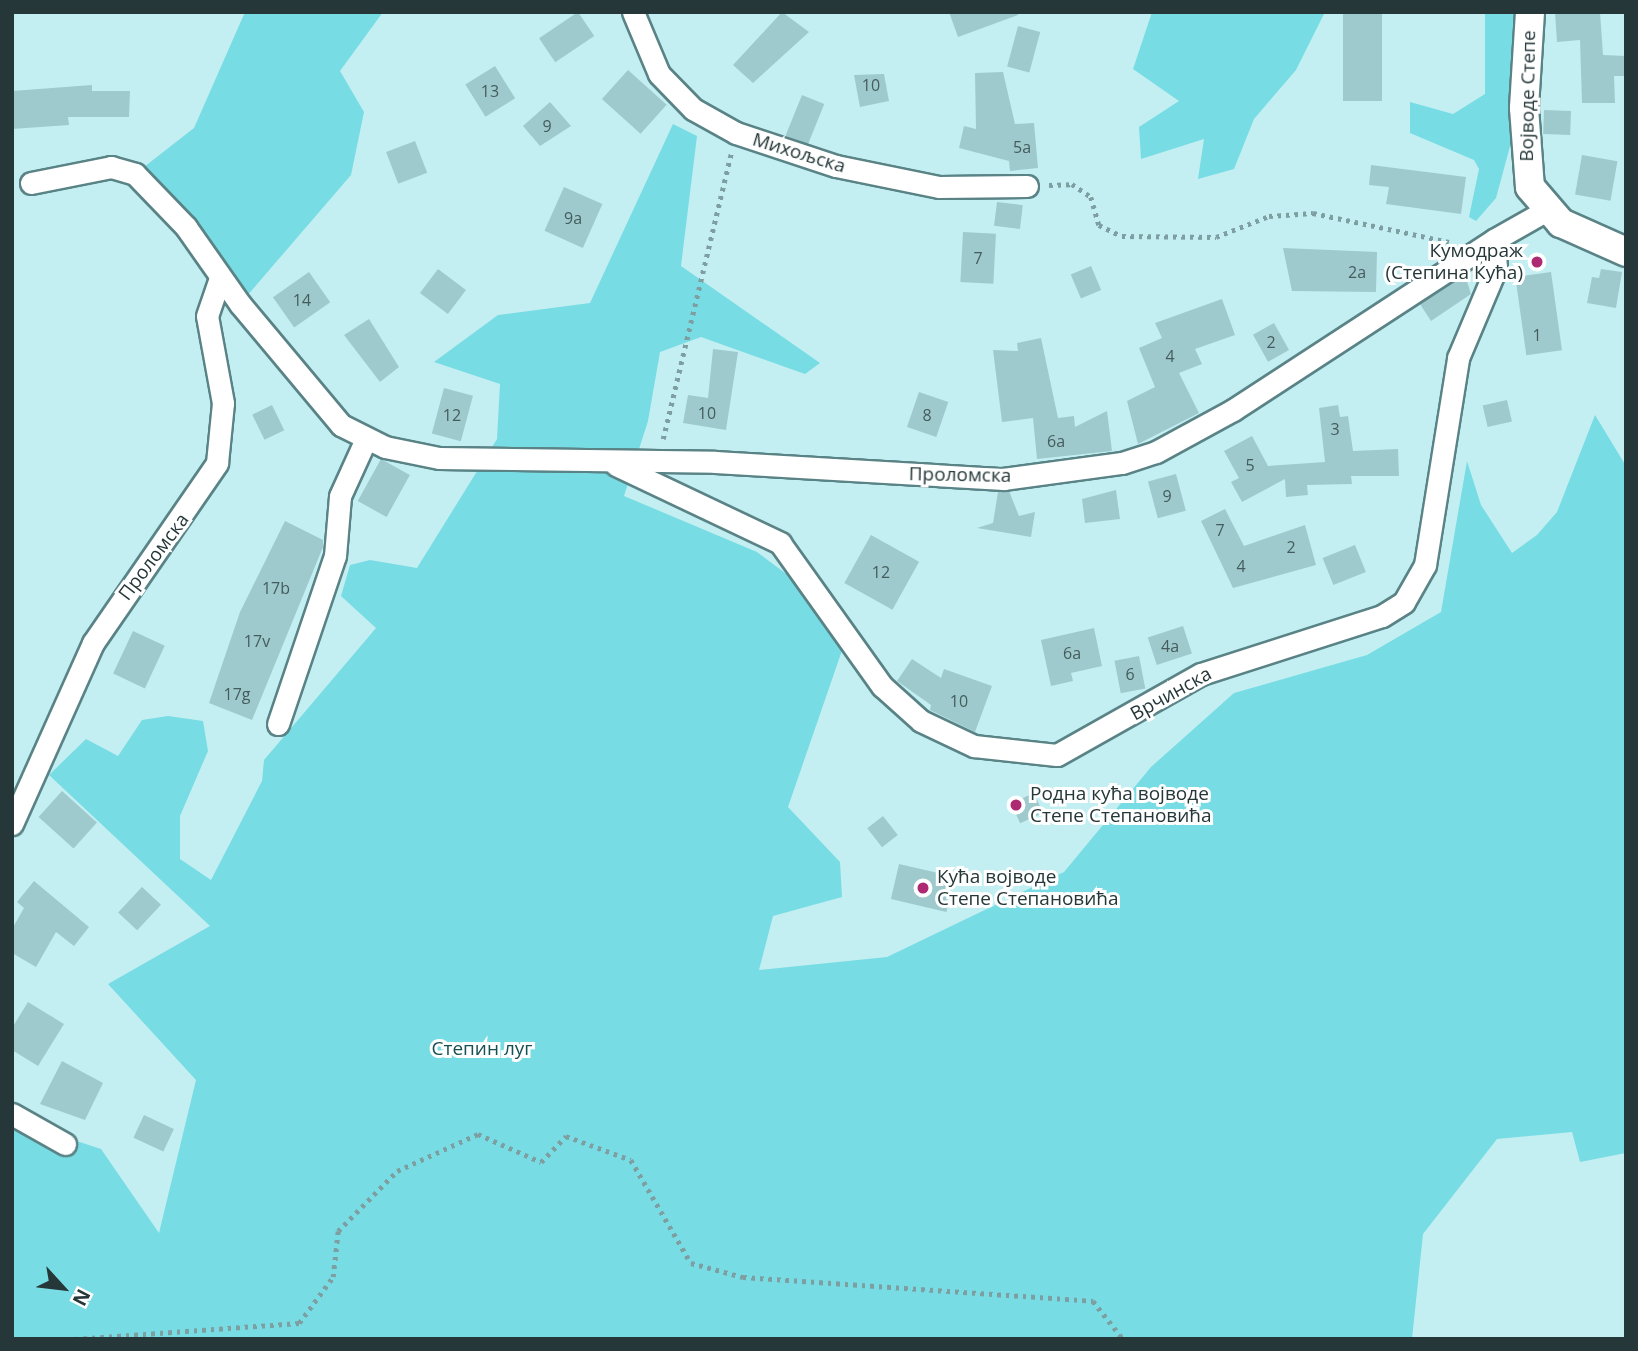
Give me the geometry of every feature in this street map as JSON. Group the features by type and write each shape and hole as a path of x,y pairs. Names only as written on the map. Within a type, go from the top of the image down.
{"street":[{"name":"Михољска","path":"633,12 660,74 692,108 736,133 836,166 927,184 971,191 1027,186"},
{"name":"Војводе Степе","path":"1530,12 1526,170 1545,211"},
{"name":"Проломска","path":"31,183 111,167 135,174 186,227 220,278 320,405 366,439 439,458 657,461 1003,479 1122,463 1156,452 1233,410 1494,240"},
{"path":"1494,240 1545,211 1626,252"},
{"name":"Врчинска","path":"610,462 780,543 882,686 921,721 974,746 1057,755 1201,674 1382,616 1404,602 1425,565 1458,358 1496,268 1494,240"},
{"name":"Проломска","path":"12,824 93,643 217,463 223,403 207,316 220,278"},
{"path":"278,724 335,556 340,496 366,439"},
{"path":"12,1114 65,1144"}],"path":[{"path":"657,461 736,133"},
{"path":"1027,186 1072,184 1091,197 1099,225 1122,236 1216,237 1269,216 1313,213 1448,239 1458,261"},
{"path":"75,1339 299,1323 333,1277 338,1231 397,1171 478,1134 541,1163 566,1136 631,1160 691,1263 743,1277 1093,1301 1123,1339"}],"green space":[{"path":"245,12 383,12 340,71 364,112 351,175 240,304 135,174 194,128"},
{"path":"1152,12 1325,12 1296,70 1254,119 1234,169 1198,179 1204,139 1141,159 1139,127 1179,101 1133,69"},
{"path":"1485,12 1520,12 1515,128 1496,198 1476,221 1469,217 1479,169 1474,160 1410,133 1410,102 1453,114 1485,94"},
{"name":"Степин луг","path":"673,124 697,136 681,266 820,363 805,374 701,337 660,352 648,421 624,496 757,552 825,603 847,636 788,807 840,862 842,897 773,916 759,970 887,957 1064,872 1151,767 1234,693 1367,655 1441,612 1467,461 1481,505 1512,553 1537,535 1557,512 1595,415 1626,466 1626,1153 1580,1162 1572,1132 1497,1139 1423,1234 1412,1339 12,1339 12,1120 101,1149 159,1233 196,1080 108,984 210,926 49,775 86,739 118,756 142,720 168,716 203,721 208,751 180,816 180,859 211,880 262,781 264,760 376,628 341,596 350,565 370,560 417,568 497,439 500,384 434,362 498,315 590,303"}],"building":[{"path":"578,12 594,36 555,62 539,38"},
{"path":"782,12 809,32 753,83 733,65"},
{"path":"949,12 1018,12 1018,15 958,37"},
{"path":"1343,12 1382,12 1382,101 1343,101"},
{"path":"1555,12 1600,12 1603,55 1626,56 1626,76 1614,76 1615,103 1582,103 1580,40 1557,42"},
{"path":"1018,26 1040,32 1029,73 1007,67"},
{"path":"495,66 515,98 485,117 465,85"},
{"path":"628,70 667,105 641,134 602,99"},
{"path":"1003,72 1015,124 1034,123 1038,168 1010,171 1009,161 959,148 964,126 976,129 975,73"},
{"path":"884,74 889,101 860,107 854,75"},
{"path":"92,85 92,91 130,91 129,117 68,117 69,125 12,129 12,91"},
{"path":"802,95 824,104 808,145 786,136"},
{"path":"550,102 571,126 540,146 523,126"},
{"path":"1544,110 1571,111 1570,135 1543,134"},
{"path":"415,141 427,173 398,184 386,152"},
{"path":"1582,155 1617,161 1611,201 1575,194"},
{"path":"1371,165 1466,177 1461,214 1386,204 1389,187 1369,185"},
{"path":"564,187 602,204 583,248 544,231"},
{"path":"997,202 1023,205 1020,229 994,226"},
{"path":"963,232 996,234 993,284 960,282"},
{"path":"1283,248 1377,252 1376,292 1292,291"},
{"path":"1091,266 1101,290 1081,299 1071,275"},
{"path":"438,269 466,290 448,314 420,293"},
{"path":"1601,269 1622,272 1616,308 1587,303 1592,277 1599,278"},
{"path":"309,272 330,302 294,328 273,297"},
{"path":"1551,272 1562,350 1526,355 1515,277"},
{"path":"1465,275 1471,294 1431,321 1420,304"},
{"path":"1222,299 1235,335 1195,349 1202,364 1179,373 1199,413 1138,444 1127,401 1155,387 1139,348 1162,338 1155,323"},
{"path":"369,319 399,367 380,382 344,335"},
{"path":"1274,323 1289,350 1268,362 1253,335"},
{"path":"1041,338 1058,418 1074,416 1075,427 1107,411 1112,451 1037,459 1033,418 1002,422 993,350 1018,351 1017,343"},
{"path":"713,349 738,352 726,430 683,423 688,395 708,398"},
{"path":"444,388 473,396 461,441 432,433"},
{"path":"919,392 948,402 936,437 907,427"},
{"path":"1507,400 1512,421 1488,427 1483,406"},
{"path":"272,405 284,430 265,440 252,415"},
{"path":"1338,405 1340,417 1348,416 1353,451 1398,449 1399,476 1351,476 1352,484 1307,485 1308,495 1286,497 1285,479 1242,502 1231,482 1239,478 1224,451 1252,436 1268,466 1325,462 1319,408"},
{"path":"381,459 410,475 387,517 358,501"},
{"path":"1176,474 1186,511 1158,518 1148,482"},
{"path":"1116,490 1120,519 1085,523 1082,499"},
{"path":"1009,491 1019,516 1035,512 1031,537 977,528 993,523 998,492"},
{"path":"1225,509 1244,546 1305,525 1316,565 1233,588 1201,521"},
{"path":"285,521 323,540 323,547 252,720 209,703 240,612"},
{"path":"871,535 919,562 892,610 844,583"},
{"path":"1355,545 1366,572 1333,585 1323,558"},
{"path":"1183,626 1192,654 1157,665 1148,637"},
{"path":"1094,628 1102,666 1071,673 1073,681 1051,686 1041,640"},
{"path":"133,631 165,646 145,688 113,674"},
{"path":"1139,656 1145,688 1121,693 1114,661"},
{"path":"912,659 941,678 944,669 992,686 975,732 930,710 931,705 897,681"},
{"path":"62,791 97,822 74,848 39,817"},
{"path":"1034,793 1043,813 1020,823 1011,803"},
{"path":"883,816 898,835 882,847 867,828"},
{"name":"Кућа војводе Степе Степановића","path":"899,864 955,877 946,912 891,899"},
{"path":"34,881 89,927 74,946 56,932 36,967 12,953 12,929 24,908 17,902"},
{"path":"142,887 161,905 137,930 118,913"},
{"path":"28,1002 64,1024 38,1066 12,1050 12,1028"},
{"path":"62,1061 103,1083 85,1120 40,1104"},
{"path":"144,1115 174,1129 163,1152 133,1138"}],"place":[{"name":"Кумодраж (Степина Кућа)","path":"1537,262"},
{"name":"Родна кућа војводе Степе Степановића","path":"1016,805"},
{"name":"Кућа војводе Степе Степановића","path":"923,888"}]}
